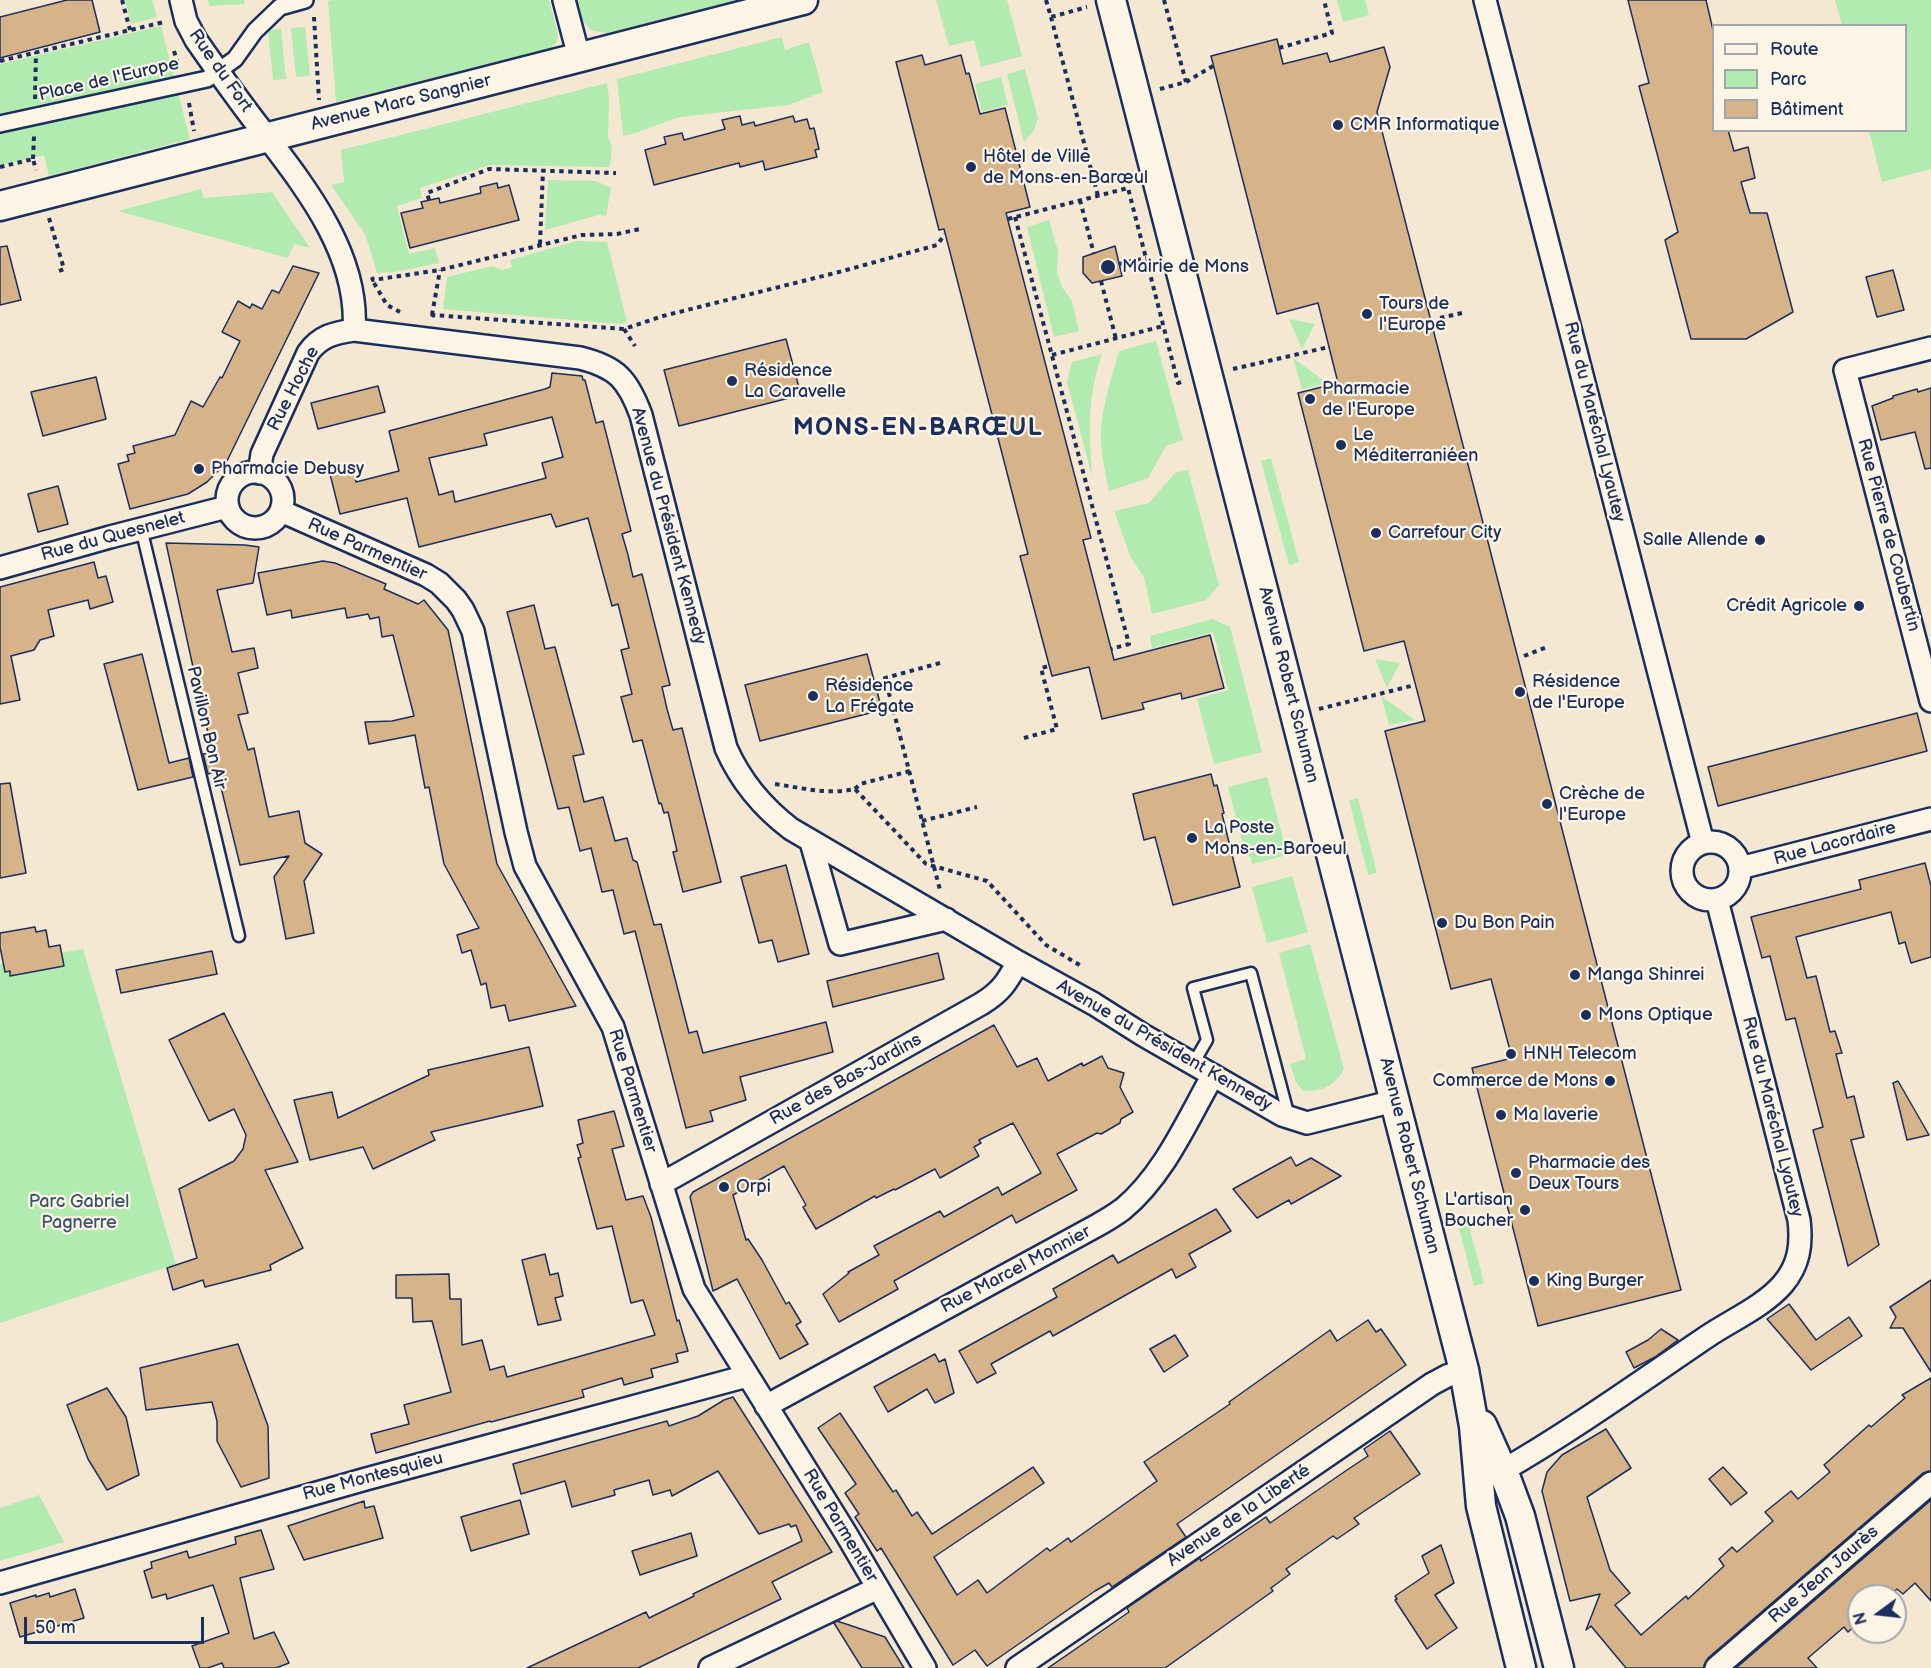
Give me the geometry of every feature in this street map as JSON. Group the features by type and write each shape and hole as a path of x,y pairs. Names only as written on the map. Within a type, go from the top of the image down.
{"main road":[{"name":"Avenue Marc Sangnier","path":"0,206 803,0"},
{"name":"Avenue Robert Schuman","path":"1101,3 1208,375 1464,1370 1485,1435 1520,1516 1559,1668"},
{"name":"Avenue Robert Schuman","path":"1464,1370 1474,1426 1481,1506 1521,1668"}],"street":[{"name":"Rue du Fort","path":"181,0 190,30 267,138"},
{"path":"564,0 579,57"},
{"name":"Rue du Maréchal Lyautey","path":"1485,0 1703,843"},
{"name":"Place de l'Europe","path":"0,124 207,79 235,59 255,31 280,7 310,4"},
{"path":"267,138 322,216 338,246 353,292 354,330"},
{"name":"Avenue du Président Kennedy","path":"354,330 580,358 607,366 618,375 628,387 641,415 726,748 742,779 774,817 811,842 1290,1119 1307,1123 1394,1101"},
{"name":"Rue Hoche","path":"260,472 261,454 315,343 339,332 354,330"},
{"name":"Rue Pierre de Coubertin","path":"1931,348 1845,370 1931,701"},
{"path":"260,472 271,477 279,487 283,499 281,511 275,520 266,526 250,528 235,522 227,507 227,494 234,481 246,473 260,472"},
{"name":"Rue du Quesnelet","path":"0,568 141,528 227,507"},
{"name":"Rue Parmentier","path":"281,511 426,575 449,593 463,610 473,631 525,866 613,1028 694,1289 925,1668"},
{"name":"Rue Lacordaire","path":"1740,868 1931,819"},
{"path":"811,842 840,944 946,919"},
{"path":"1714,842 1728,847 1737,859 1740,868 1739,879 1734,889 1727,896 1717,900 1697,897 1686,887 1682,879 1682,867 1686,855 1703,843 1714,842"},
{"name":"Rue du Maréchal Lyautey","path":"1502,1471 1549,1444 1765,1300 1784,1283 1797,1260 1800,1247 1799,1220 1717,900"},
{"name":"Rue des Bas-Jardins","path":"661,1184 994,996 1006,984 1018,962"},
{"name":"Rue Marcel Monnier","path":"766,1406 1096,1227 1124,1208 1149,1182 1213,1075"},
{"name":"Avenue de la Liberté","path":"1017,1668 1432,1384 1464,1370"},
{"name":"Rue Montesquieu","path":"0,1583 366,1479 747,1376"},
{"name":"Rue Jean Jaurès","path":"1716,1668 1931,1483"},
{"path":"710,1668 878,1588"}],"lane":[{"name":"Pavillon Bon Air","path":"141,528 239,936"},
{"path":"1193,1064 1207,1040 1193,988 1251,973 1290,1119"}],"path":[{"path":"122,0 130,30"},
{"path":"1046,0 1098,196"},
{"path":"1164,0 1186,82"},
{"path":"1279,48 1332,33 1324,0"},
{"path":"1051,17 1101,3"},
{"path":"310,4 314,17 318,91 324,123"},
{"path":"0,61 165,22 168,32"},
{"path":"171,42 185,84 199,155"},
{"path":"1169,87 1186,82 1214,66"},
{"path":"429,200 427,193 489,169 616,173"},
{"path":"540,244 543,170"},
{"path":"1008,219 1128,188 1178,382 1329,347"},
{"path":"1080,200 1094,254"},
{"path":"1015,217 1129,644 1111,649"},
{"path":"373,280 440,270 582,235 618,234 640,229"},
{"path":"422,314 624,328 937,245 945,234"},
{"path":"1119,264 1146,258"},
{"path":"369,269 387,306 401,312"},
{"path":"424,338 433,315 440,270"},
{"path":"1101,281 1116,339"},
{"path":"1440,318 1461,313"},
{"path":"1052,355 1163,327"},
{"path":"624,328 636,346"},
{"path":"1524,656 1547,647"},
{"path":"940,663 885,678 935,867 946,919"},
{"path":"1024,738 1057,729 1041,668 1049,666"},
{"path":"1295,715 1415,685"},
{"path":"742,779 814,792 838,792 855,789 860,784 910,771"},
{"path":"855,789 926,864 987,881 1046,945 1083,967"},
{"path":"922,821 977,807"}],"green space":[{"path":"125,0 152,0 157,17 131,24"},
{"path":"208,0 244,0 245,4 209,6"},
{"path":"549,0 558,34 557,42 549,49 336,102 328,1"},
{"path":"576,0 737,0 608,33 592,31 581,19"},
{"path":"936,0 1007,0 1022,56 981,67 974,40 949,46"},
{"path":"1337,0 1365,0 1369,15 1343,22"},
{"path":"1835,0 1931,0 1931,169 1882,182 1869,132 1907,132 1907,24 1842,24"},
{"path":"161,26 190,139 49,176 44,155 0,166 0,64"},
{"path":"305,27 310,76 296,77 291,28"},
{"path":"281,29 286,79 273,80 268,30"},
{"path":"782,37 785,50 809,42 823,92 788,105 680,117 623,136 617,79"},
{"path":"1025,69 1038,118 1034,130 1024,142 1007,74"},
{"path":"1001,77 1008,105 982,112 975,84"},
{"path":"607,83 608,137 612,147 610,167 489,165 420,188 422,198 397,206 409,254 435,248 439,263 395,272 377,273 365,234 331,185 344,182 341,150"},
{"path":"548,180 596,181 611,188 606,216 599,215 545,230"},
{"path":"201,189 204,198 272,192 310,248 294,244 288,258 118,211"},
{"path":"1049,220 1058,251 1057,272 1062,287 1072,301 1079,331 1054,337 1027,227"},
{"path":"577,241 607,242 627,322 621,324 443,309 447,277 492,266 502,270 512,267 510,260"},
{"path":"1289,319 1315,324 1302,349"},
{"path":"1156,341 1183,440 1166,446 1148,478 1109,491 1102,453 1101,430 1119,351"},
{"path":"1102,354 1091,400 1092,476 1067,382 1072,362"},
{"path":"1293,358 1327,383 1302,389"},
{"path":"1271,458 1299,562 1289,565 1261,461"},
{"path":"1188,470 1219,585 1206,600 1152,614 1144,577 1131,558 1114,511 1149,503 1175,473"},
{"path":"1213,619 1230,627 1262,752 1214,764 1197,699 1228,690 1213,632 1152,648 1150,636"},
{"path":"1375,659 1400,663 1387,688"},
{"path":"1381,696 1415,720 1389,725"},
{"path":"1267,777 1287,855 1252,864 1250,856 1246,856 1228,787"},
{"path":"1358,798 1377,873 1368,875 1349,800"},
{"path":"1292,876 1308,932 1267,943 1252,887"},
{"path":"1310,944 1344,1069 1341,1075 1327,1087 1309,1091 1302,1090 1296,1082 1290,1064 1306,1059 1279,953"},
{"name":"Parc Gabriel Pagnerre","path":"83,949 176,1264 0,1323 0,964"},
{"path":"1468,1222 1484,1283 1474,1286 1458,1224"},
{"path":"39,1495 64,1542 0,1561 0,1508"}],"building":[{"path":"67,0 92,0 100,32 0,58 0,17"},
{"path":"1628,0 1706,0 1712,26 1712,132 1729,132 1734,151 1748,147 1755,178 1741,182 1750,213 1767,213 1793,312 1746,339 1691,339 1665,240 1678,232 1639,86 1649,83"},
{"path":"1277,39 1283,64 1327,53 1330,62 1384,47 1390,67 1377,112 1681,1290 1538,1326 1472,1068 1512,1058 1491,979 1451,989 1385,731 1425,721 1404,641 1364,651 1298,393 1338,383 1318,303 1277,314 1211,56"},
{"path":"922,55 925,65 961,55 966,74 969,73 980,114 1005,108 1030,207 1006,213 1091,538 1083,540 1114,660 1210,635 1224,688 1182,699 1181,693 1142,703 1144,709 1102,719 1089,667 1052,676 1020,556 1028,554 944,229 939,230 896,62"},
{"path":"740,116 742,125 754,122 755,126 793,116 795,122 807,119 810,129 814,128 819,149 815,150 817,157 765,170 763,161 740,167 739,163 654,185 645,150 666,144 664,137 682,133 684,140 725,129 722,120"},
{"path":"497,183 498,188 509,185 519,220 410,248 401,213 423,208 421,202 439,198 440,203 481,193 480,187"},
{"path":"7,246 21,300 0,305 0,247"},
{"path":"1115,246 1122,276 1092,283 1083,273 1083,257"},
{"path":"293,266 319,273 226,463 207,482 188,494 130,509 118,464 129,461 127,455 135,453 133,446 175,435 191,401 203,407 220,377 222,378 240,341 222,332 238,301 250,308 252,304 262,309 272,290 279,293"},
{"path":"1893,270 1904,310 1877,317 1866,277"},
{"name":"Résidence La Caravelle","path":"786,339 801,395 679,426 664,370"},
{"path":"552,373 582,376 596,423 603,421 631,531 622,534 633,577 642,574 670,685 662,687 667,709 673,730 682,728 721,882 683,892 673,852 677,851 668,812 664,813 661,803 659,804 642,740 633,742 621,697 632,694 621,650 629,648 618,604 612,606 588,518 556,527 551,514 419,547 407,498 340,514 330,474 352,468 356,482 399,471 389,431 550,387","holes":["552,417 563,457 542,463 546,478 455,502 453,491 439,495 429,458 487,445 484,434"]},
{"path":"96,377 106,419 43,436 31,392"},
{"path":"378,386 385,412 318,429 311,403"},
{"path":"1931,388 1931,468 1925,469 1915,432 1881,440 1872,406 1893,398 1893,396 1917,389 1918,392"},
{"path":"58,486 68,524 38,532 28,494"},
{"path":"166,543 259,547 253,583 217,590 232,652 254,648 258,668 238,673 248,713 238,715 248,750 254,748 269,817 299,811 305,843 322,854 304,881 314,933 286,939 274,877 289,856 240,865 217,771 208,774 203,754 213,752"},
{"path":"323,561 335,563 386,584 384,589 418,604 424,600 448,630 497,864 576,1006 509,1021 505,1005 491,1008 486,983 481,985 471,950 462,953 457,935 479,928 444,864 429,787 425,788 415,735 369,744 365,722 392,721 414,716 393,635 382,637 379,617 370,619 368,614 347,618 345,608 292,618 291,610 267,615 258,573"},
{"path":"94,562 98,578 106,576 113,602 90,609 88,600 48,610 54,636 40,640 34,650 11,656 20,700 0,704 0,587"},
{"path":"534,605 545,649 555,647 584,754 573,756 584,802 603,797 615,841 627,838 633,860 637,862 654,925 661,924 689,1033 697,1031 703,1053 826,1022 833,1052 740,1077 746,1100 710,1111 713,1121 686,1128 635,931 624,934 613,890 602,892 591,848 580,851 569,807 558,809 507,612"},
{"path":"142,654 169,763 189,758 193,777 138,790 104,664"},
{"name":"Résidence La Frégate","path":"867,654 882,710 760,741 745,685"},
{"path":"1917,713 1927,751 1718,806 1708,767"},
{"name":"La Poste Mons-en-Baroeul","path":"1211,774 1214,786 1217,785 1240,887 1173,905 1155,837 1144,840 1133,794"},
{"path":"10,783 26,873 0,878 0,784"},
{"path":"1925,863 1931,886 1931,957 1911,963 1905,942 1899,944 1891,912 1796,937 1807,978 1816,976 1830,1032 1835,1031 1842,1053 1836,1054 1847,1098 1854,1096 1864,1137 1851,1140 1879,1245 1848,1266 1813,1130 1823,1127 1795,1018 1786,1020 1770,956 1762,958 1751,917 1861,889 1859,880"},
{"path":"786,865 809,954 778,962 772,940 759,943 741,877"},
{"path":"35,927 36,932 46,930 49,947 60,945 64,966 10,976 10,971 5,972 0,933"},
{"path":"212,951 217,974 121,993 116,970"},
{"path":"938,953 944,979 833,1007 827,981"},
{"path":"224,1013 298,1162 265,1170 303,1248 270,1265 271,1270 205,1287 203,1280 173,1290 167,1268 197,1258 179,1189 234,1161 243,1149 246,1135 234,1109 209,1121 169,1040"},
{"path":"994,1025 1017,1067 1037,1058 1048,1081 1082,1063 1083,1066 1102,1056 1108,1068 1124,1073 1120,1087 1133,1112 1101,1134 1097,1133 1057,1154 1077,1190 1016,1223 1012,1215 894,1281 898,1289 839,1322 823,1294 848,1272 879,1255 874,1246 940,1211 944,1217 998,1187 1002,1195 1041,1173 1013,1123 979,1140 981,1143 974,1147 979,1156 940,1178 935,1169 895,1190 876,1198 875,1196 816,1229 803,1207 806,1205 784,1166 733,1195 746,1240 748,1239 762,1260 786,1304 789,1302 801,1322 796,1325 808,1344 780,1359 737,1279 713,1291 690,1197 693,1192"},
{"path":"529,1047 543,1106 431,1132 435,1140 373,1169 363,1147 310,1160 294,1100 332,1092 338,1118 429,1075 428,1070"},
{"path":"1898,1081 1929,1135 1907,1140 1893,1083"},
{"path":"614,1111 624,1146 612,1149 626,1200 643,1196 651,1217 677,1321 679,1320 688,1351 676,1354 678,1362 651,1369 653,1377 624,1385 622,1378 582,1390 584,1397 376,1453 371,1434 409,1424 404,1405 451,1392 432,1321 413,1322 412,1298 396,1298 396,1275 449,1274 450,1299 461,1299 462,1345 482,1340 490,1370 504,1366 507,1377 655,1335 643,1300 631,1303 612,1226 597,1229 578,1158 581,1157 577,1145 583,1143 578,1120"},
{"path":"1291,1157 1296,1166 1311,1158 1341,1176 1291,1204 1289,1200 1257,1218 1233,1189"},
{"path":"1216,1209 1231,1231 1189,1254 1196,1267 1176,1278 1172,1269 1053,1336 1050,1331 991,1364 996,1373 977,1383 959,1351 1057,1297 1053,1289 1113,1255 1118,1263"},
{"path":"545,1254 550,1275 558,1273 563,1296 555,1298 561,1320 538,1325 522,1260"},
{"path":"1931,1280 1931,1372 1903,1328 1890,1328 1896,1317 1890,1307"},
{"path":"1789,1304 1816,1340 1849,1317 1862,1336 1811,1370 1767,1319"},
{"path":"1368,1320 1376,1332 1381,1329 1406,1365 1177,1524 1186,1537 1112,1587 1109,1583 1095,1591 987,1666 975,1650 953,1665 881,1548 877,1551 855,1517 859,1514 845,1493 856,1484 818,1428 840,1413 893,1492 896,1490 912,1516 917,1512 932,1534 1033,1467 1044,1483 934,1557 957,1595 978,1580 987,1593 1047,1548 1050,1551 1068,1538 1071,1542 1157,1481 1144,1462 1230,1404 1229,1402 1330,1330 1337,1341"},
{"path":"1661,1329 1678,1340 1655,1357 1634,1368 1626,1352 1648,1340"},
{"path":"1175,1335 1188,1356 1164,1372 1150,1349"},
{"path":"238,1344 268,1426 269,1478 241,1487 217,1441 217,1421 212,1402 146,1410 140,1368"},
{"path":"935,1354 939,1362 945,1359 954,1393 935,1403 927,1389 888,1412 874,1387"},
{"path":"1931,1378 1931,1471 1923,1473 1708,1658 1704,1668 1626,1668 1591,1626 1586,1630 1600,1594 1570,1601 1542,1491 1547,1472 1562,1455 1606,1429 1631,1468 1587,1497 1610,1570 1630,1593 1615,1605 1641,1635 1686,1596 1688,1599 1724,1566 1719,1559 1732,1547 1737,1552 1773,1521 1765,1512 1791,1491 1798,1499 1830,1472 1824,1465 1869,1425 1871,1427 1905,1398 1902,1395"},
{"path":"107,1388 126,1417 139,1475 107,1490 88,1459 67,1405"},
{"path":"733,1397 832,1552 772,1582 781,1599 638,1668 527,1668 646,1612 649,1618 802,1541 796,1525 791,1527 789,1524 759,1534 718,1471 672,1496 670,1490 653,1495 649,1480 614,1490 615,1495 572,1507 565,1481 521,1494 513,1464 667,1421 669,1426 698,1416"},
{"path":"1390,1431 1420,1474 1354,1518 1359,1524 1337,1539 1333,1536 1286,1569 1290,1574 1271,1588 1273,1591 1165,1668 1048,1668 1129,1612 1127,1608 1200,1558 1201,1561 1266,1517 1270,1523 1368,1456 1364,1449"},
{"path":"1723,1467 1747,1493 1731,1505 1709,1479"},
{"path":"520,1500 529,1534 471,1551 461,1517"},
{"path":"1931,1500 1931,1601 1915,1583 1907,1590 1907,1584 1847,1584 1847,1631 1844,1627 1808,1658 1817,1668 1736,1668"},
{"path":"364,1501 365,1508 374,1506 383,1538 304,1560 288,1526"},
{"path":"261,1530 274,1569 240,1578 254,1639 274,1632 289,1663 276,1668 224,1668 222,1663 200,1668 192,1646 229,1633 213,1585 167,1599 166,1594 152,1598 144,1571 152,1568 151,1562 187,1551 189,1558 236,1544 235,1537"},
{"path":"691,1533 697,1556 640,1575 632,1551"},
{"path":"1441,1545 1454,1583 1435,1595 1457,1628 1427,1649 1395,1600 1397,1599 1395,1596 1429,1573 1422,1556"},
{"path":"75,1589 84,1618 20,1637 10,1603 49,1593 50,1597"},
{"path":"837,1621 885,1637 904,1668 862,1668 834,1623"}],"place":[{"name":"CMR Informatique","path":"1338,125"},
{"name":"Hôtel de Ville de Mons-en-Barœul","path":"971,167"},
{"name":"Mairie de Mons","path":"1108,267"},
{"name":"Tours de l'Europe","path":"1367,314"},
{"name":"Résidence La Caravelle","path":"732,381"},
{"name":"Pharmacie de l'Europe","path":"1310,399"},
{"name":"Le Méditerraniéen","path":"1341,445"},
{"name":"Pharmacie Debusy","path":"199,469"},
{"name":"Carrefour City","path":"1376,533"},
{"name":"Salle Allende","path":"1760,540"},
{"name":"Crédit Agricole","path":"1859,606"},
{"name":"Résidence de l'Europe","path":"1520,692"},
{"name":"Résidence La Frégate","path":"813,696"},
{"name":"Crèche de l'Europe","path":"1547,804"},
{"name":"La Poste Mons-en-Baroeul","path":"1192,838"},
{"name":"Du Bon Pain","path":"1442,923"},
{"name":"Manga Shinrei","path":"1575,975"},
{"name":"Mons Optique","path":"1586,1015"},
{"name":"HNH Telecom","path":"1511,1054"},
{"name":"Commerce de Mons","path":"1610,1081"},
{"name":"Ma laverie","path":"1501,1115"},
{"name":"Pharmacie des Deux Tours","path":"1516,1173"},
{"name":"Orpi","path":"724,1187"},
{"name":"L'artisan Boucher","path":"1525,1210"},
{"name":"King Burger","path":"1534,1281"}],"district":[{"name":"MONS-EN-BARŒUL","path":"918,429"}]}
